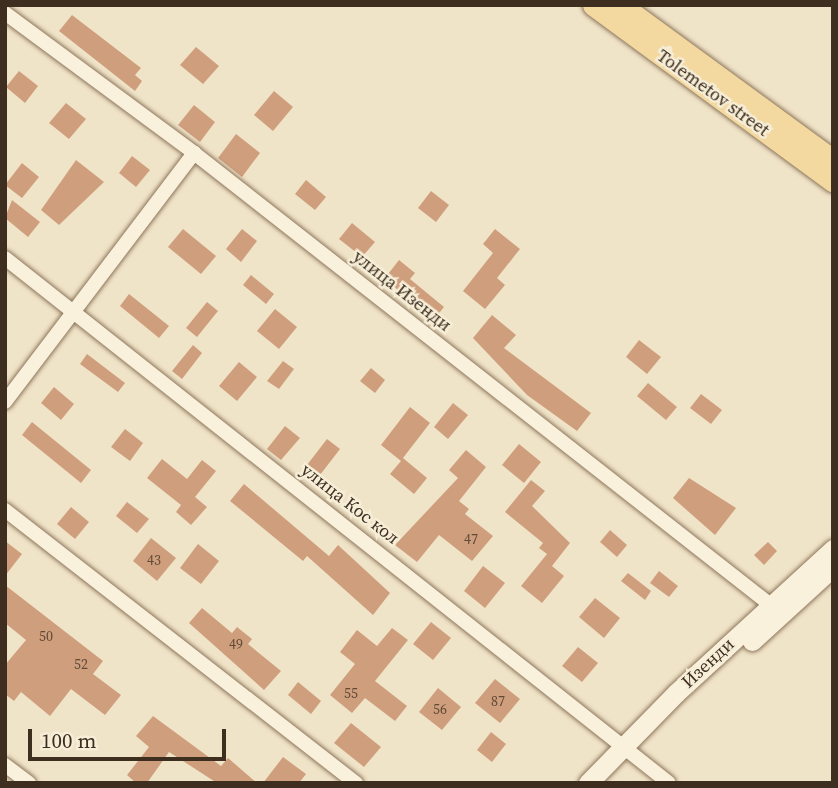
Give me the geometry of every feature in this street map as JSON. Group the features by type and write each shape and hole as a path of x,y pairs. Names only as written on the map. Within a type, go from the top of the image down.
{"main road":[{"name":"Tolemetov street","path":"593,5 833,181"},
{"name":"Tolemetov street","path":"621,5 833,160"}],"street":[{"name":"улица Изенди","path":"5,13 194,153 776,609"},
{"path":"5,402 72,308 194,153"},
{"name":"улица Кос кол","path":"5,258 72,308 669,783"},
{"path":"5,510 356,783"},
{"name":"Изенди","path":"588,783 628,749 776,609 833,549"},
{"name":"Изенди","path":"776,609 833,568"},
{"name":"Изенди","path":"606,783 628,749"},
{"path":"5,765 29,783"}],"building":[{"path":"72,15 141,68 135,75 142,81 135,91 59,31"},
{"path":"196,47 219,66 203,84 180,65"},
{"path":"19,71 38,86 25,103 6,87"},
{"path":"274,91 293,107 273,131 254,115"},
{"path":"66,103 86,119 69,139 49,123"},
{"path":"194,105 215,122 200,142 178,125"},
{"path":"236,134 260,153 242,177 218,158"},
{"path":"132,156 150,170 136,187 119,173"},
{"path":"76,160 104,182 59,225 41,210"},
{"path":"22,163 39,177 22,198 5,185"},
{"path":"306,180 326,197 315,210 295,194"},
{"path":"431,191 449,205 436,222 418,208"},
{"path":"12,200 40,222 28,237 5,218"},
{"path":"352,223 375,242 362,257 339,239"},
{"path":"183,229 216,256 201,274 168,247"},
{"path":"242,229 257,241 241,262 226,249"},
{"path":"495,229 520,249 497,278 505,285 485,309 463,291 493,253 483,244"},
{"path":"399,260 415,273 410,279 444,307 432,322 385,278"},
{"path":"251,275 274,294 266,304 243,285"},
{"path":"129,294 169,326 159,338 120,306"},
{"path":"207,302 218,311 197,337 186,328"},
{"path":"275,309 297,327 279,349 257,331"},
{"path":"492,315 516,335 504,348 591,413 577,431 527,395 473,338"},
{"path":"639,340 661,357 647,374 626,357"},
{"path":"193,345 202,353 182,379 172,371"},
{"path":"87,354 125,383 118,392 80,364"},
{"path":"283,361 294,369 279,389 267,381"},
{"path":"239,362 257,377 237,401 219,386"},
{"path":"371,368 385,380 375,393 360,381"},
{"path":"648,383 677,407 666,420 637,396"},
{"path":"54,387 74,404 61,420 41,403"},
{"path":"701,394 722,410 711,424 690,408"},
{"path":"453,403 468,415 448,439 434,427"},
{"path":"410,407 430,423 403,458 427,478 414,494 390,474 401,461 381,445"},
{"path":"32,422 91,470 81,483 22,435"},
{"path":"285,426 300,438 281,460 267,449"},
{"path":"125,429 143,443 130,461 111,447"},
{"path":"327,439 340,449 320,475 307,465"},
{"path":"519,444 541,462 524,483 502,465"},
{"path":"466,450 486,467 459,501 469,509 465,514 493,536 472,561 439,535 417,562 395,545 458,478 449,470"},
{"path":"162,459 187,479 202,460 216,471 195,497 207,507 191,525 176,512 181,505 147,478"},
{"path":"689,478 736,508 715,535 673,498"},
{"path":"531,480 545,491 532,506 570,543 552,566 564,576 542,603 521,586 547,554 539,548 543,543 505,512"},
{"path":"244,484 329,556 338,545 390,593 373,615 307,556 303,561 230,501"},
{"path":"127,502 149,519 137,533 116,516"},
{"path":"71,507 89,522 75,539 57,524"},
{"path":"610,530 627,545 617,557 600,542"},
{"path":"151,538 176,558 157,581 133,561"},
{"path":"5,541 22,554 5,576"},
{"path":"768,542 777,551 764,565 754,555"},
{"path":"198,544 219,561 201,584 180,568"},
{"path":"483,566 505,583 485,608 464,591"},
{"path":"659,571 678,586 669,597 650,583"},
{"path":"628,573 651,591 645,600 621,581"},
{"path":"5,585 103,661 93,674 121,695 105,715 71,689 50,716 21,692 14,701 5,694 5,665 26,640 5,623"},
{"path":"595,598 620,618 604,638 579,617"},
{"path":"202,608 232,633 237,627 252,639 248,644 281,671 264,690 189,623"},
{"path":"431,622 451,638 433,660 413,644"},
{"path":"392,628 408,640 375,681 407,706 395,721 365,698 352,713 330,695 355,664 340,652 357,630 377,646"},
{"path":"578,647 598,663 582,682 562,666"},
{"path":"495,679 520,699 500,723 475,703"},
{"path":"298,682 321,701 311,714 288,695"},
{"path":"438,688 461,707 442,730 419,712"},
{"path":"153,716 221,766 228,758 257,783 217,783 169,752 147,783 136,783 127,775 149,747 136,736"},
{"path":"351,723 381,747 364,767 334,743"},
{"path":"491,732 506,744 492,762 477,750"},
{"path":"283,757 306,774 299,783 263,783"}]}
